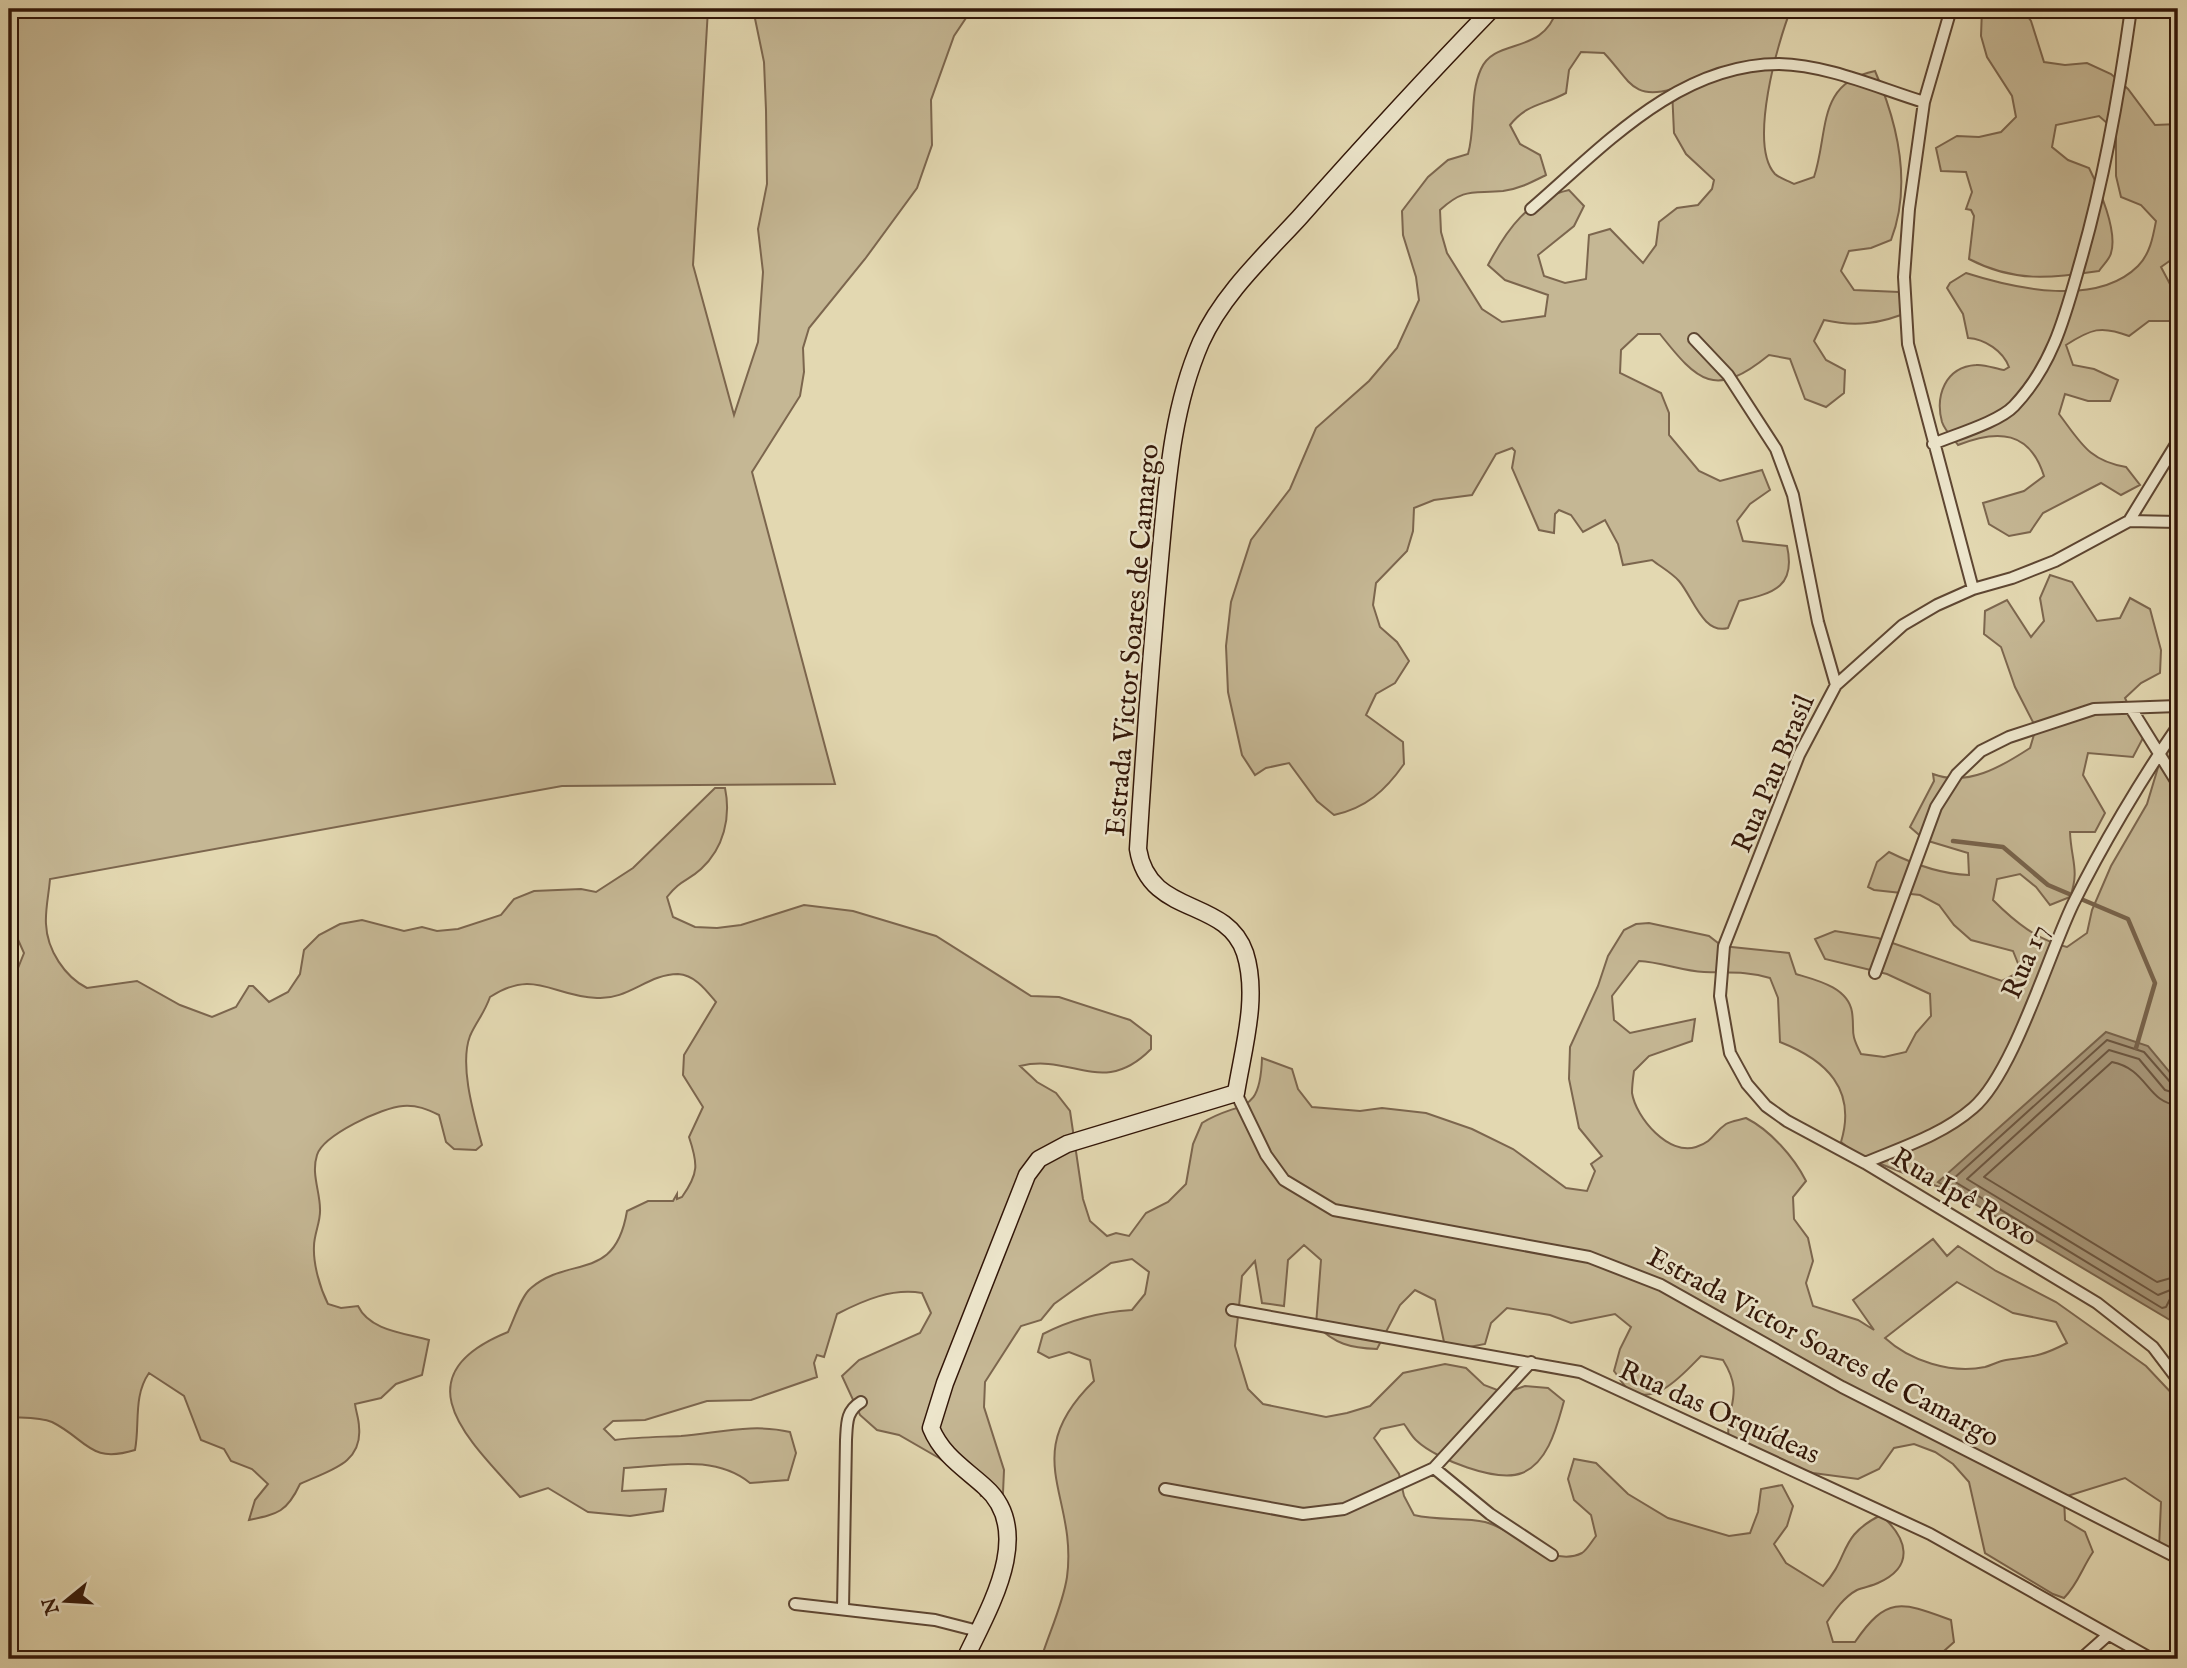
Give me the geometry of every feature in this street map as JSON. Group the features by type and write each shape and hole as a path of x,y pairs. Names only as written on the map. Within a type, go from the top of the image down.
{"main road":[{"name":"Estrada Victor Soares de Camargo","path":"1236,1093 1249,1014 1250,973 1239,939 1211,916 1173,900 1156,888 1145,876 1138,849 1148,686 1161,550 1171,453 1184,387 1212,321 1240,284 1403,102 1492,9"},
{"path":"965,1659 1007,1553 1007,1518 998,1499 947,1455 931,1428 945,1384 1027,1175 1039,1159 1067,1144 1236,1093"}],"street":[{"path":"1951,9 1924,102 1909,209 1904,277 1908,344 1973,589"},
{"path":"1933,444 2012,409 2046,366 2061,331 2098,202 2120,89 2131,9"},
{"path":"1531,209 1668,95 1743,68 1780,64 1824,71 1924,102"},
{"path":"1694,339 1728,375 1776,449 1793,495 1818,622 1836,685"},
{"name":"Rua Pau Brasil","path":"1730,1053 1720,996 1724,946 1799,755 1836,685 1903,625 1973,589 2056,561 2129,521 2178,442"},
{"path":"2129,521 2178,522"},
{"path":"1875,973 1936,807 1957,774 1981,751 2009,737 2094,709 2132,710 2178,706"},
{"path":"2132,710 2178,784"},
{"name":"Rua 17","path":"1865,1163 1944,1130 1975,1107 2000,1073 2074,903 2158,755 2178,726"},
{"name":"Rua Ipê Roxo","path":"1730,1053 1747,1084 1766,1106 1787,1121 1865,1163 2097,1303 2153,1346 2178,1380"},
{"name":"Estrada Victor Soares de Camargo","path":"1236,1093 1266,1155 1283,1180 1334,1210 1589,1257 1661,1284 1842,1387 2178,1558"},
{"name":"Rua das Orquídeas","path":"1232,1310 1580,1372 1930,1534 2152,1659"},
{"path":"1166,1489 1303,1514 1344,1509 1434,1468 1531,1362"},
{"path":"843,1609 848,1414 862,1402"},
{"path":"1434,1468 1490,1514 1552,1555"},
{"path":"795,1604 935,1620 978,1631"},
{"path":"2081,1659 2108,1635"}],"shaded area":[{"path":"9,9 708,9 693,265 734,415 758,342 763,272 758,229 767,184 766,110 764,62 753,9 972,9 954,36 931,100 932,145 917,188 865,259 809,328 803,348 804,372 800,396 752,472 835,784 562,786 50,879 46,913 47,934 54,953 65,970 87,988 137,981 180,1005 212,1017 236,1007 249,986 253,986 269,1002 288,992 300,974 304,950 319,935 340,924 362,920 404,931 422,927 437,931 458,929 501,915 514,899 534,891 581,889 596,892 633,868 715,788 725,788 726,821 720,842 709,861 667,897 673,917 695,927 717,928 741,925 804,905 853,911 936,936 1031,996 1059,997 1130,1020 1151,1036 1151,1049 1134,1063 1118,1070 1087,1071 1039,1064 1020,1066 1037,1082 1056,1093 1070,1111 1083,1199 1090,1221 1107,1236 1116,1233 1129,1236 1146,1213 1168,1202 1186,1184 1193,1144 1202,1123 1252,1099 1257,1090 1262,1058 1292,1069 1298,1089 1312,1107 1360,1111 1382,1108 1426,1113 1472,1129 1513,1149 1566,1188 1587,1191 1595,1171 1591,1164 1602,1156 1579,1128 1569,1079 1570,1047 1598,986 1608,956 1624,930 1636,924 1649,923 1709,936 1722,946 1789,953 1796,974 1830,986 1849,1003 1854,1036 1861,1054 1884,1057 1906,1052 1916,1033 1931,1016 1930,994 1887,974 1825,959 1815,939 1835,931 1878,938 2002,981 2021,971 2013,951 1971,940 1954,925 1939,905 1920,895 1868,887 1877,862 1889,852 1928,868 1969,875 1968,853 1925,840 1910,827 1934,781 1933,774 1958,778 1983,773 2030,748 2036,728 2015,687 2001,647 1984,634 1985,611 2007,600 2031,637 2044,621 2040,598 2050,575 2072,582 2097,621 2120,618 2130,598 2150,609 2161,650 2160,673 2141,683 2125,698 2143,738 2133,757 2088,753 2083,775 2105,813 2095,832 2070,832 2075,872 2070,897 2050,905 2036,887 2020,874 1997,879 1993,900 2027,929 2056,944 2067,947 2087,933 2092,910 2111,866 2147,804 2166,741 2178,719 2178,1100 1939,1187 1858,1155 1841,1142 1845,1107 1841,1092 1824,1068 1796,1049 1780,1042 1778,998 1770,978 1745,973 1696,971 1639,961 1612,996 1614,1020 1630,1033 1695,1019 1692,1041 1649,1056 1634,1071 1632,1093 1635,1103 1655,1133 1675,1146 1686,1148 1702,1145 1726,1124 1746,1118 1780,1145 1806,1181 1793,1197 1794,1219 1808,1238 1813,1261 1806,1283 1813,1306 1858,1320 1874,1330 1853,1300 1933,1239 1947,1256 1958,1246 1996,1271 2056,1302 2146,1366 2178,1400 2178,1566 2159,1547 2161,1502 2125,1478 2064,1497 2065,1520 2085,1532 2093,1552 2064,1598 2053,1594 1985,1553 1969,1482 1953,1464 1935,1452 1914,1444 1894,1448 1879,1469 1858,1479 1813,1473 1771,1461 1729,1444 1729,1420 1734,1393 1730,1373 1723,1360 1701,1356 1677,1379 1658,1392 1638,1394 1628,1389 1614,1371 1620,1349 1631,1327 1615,1314 1571,1323 1550,1315 1507,1308 1491,1323 1485,1344 1464,1348 1444,1342 1435,1300 1415,1290 1400,1305 1377,1349 1344,1344 1316,1325 1321,1260 1304,1245 1288,1260 1284,1306 1262,1303 1255,1261 1242,1276 1235,1346 1248,1389 1263,1404 1326,1417 1347,1413 1370,1406 1403,1373 1445,1364 1466,1368 1484,1385 1505,1393 1525,1386 1548,1388 1564,1401 1545,1452 1531,1468 1511,1475 1483,1472 1452,1462 1417,1441 1404,1424 1381,1429 1374,1438 1399,1474 1404,1496 1414,1515 1485,1522 1545,1552 1570,1557 1584,1552 1596,1536 1591,1515 1574,1500 1568,1479 1574,1459 1596,1463 1628,1494 1668,1518 1729,1536 1750,1533 1758,1512 1761,1489 1782,1485 1793,1506 1787,1526 1774,1544 1786,1563 1823,1586 1857,1531 1881,1515 1897,1533 1904,1551 1903,1560 1890,1576 1852,1593 1840,1604 1827,1622 1833,1642 1855,1642 1877,1616 1897,1607 1908,1607 1951,1620 1954,1642 1935,1659 1041,1659 1067,1577 1068,1548 1056,1476 1055,1454 1059,1432 1071,1408 1094,1381 1090,1360 1069,1352 1049,1358 1038,1352 1043,1334 1065,1324 1109,1312 1132,1310 1145,1294 1149,1272 1132,1259 1111,1263 1054,1304 1041,1320 1021,1326 985,1382 984,1407 1004,1470 1003,1493 981,1496 976,1485 939,1458 899,1435 877,1430 860,1415 842,1376 859,1360 920,1333 931,1313 922,1293 900,1292 878,1296 837,1314 824,1357 817,1355 814,1363 817,1377 751,1400 707,1401 645,1420 613,1421 604,1429 615,1440 763,1428 790,1432 796,1453 788,1480 750,1483 736,1474 706,1465 673,1464 624,1468 622,1491 666,1489 663,1511 630,1516 588,1512 548,1488 520,1497 465,1432 454,1411 450,1389 456,1369 475,1350 508,1332 521,1302 531,1288 546,1278 602,1258 612,1249 621,1234 627,1211 648,1201 673,1201 677,1194 677,1199 688,1189 695,1168 689,1137 703,1107 683,1075 684,1055 716,1002 695,980 678,974 657,978 608,998 581,996 532,984 506,989 490,997 470,1036 467,1048 469,1090 482,1145 476,1150 454,1149 446,1142 439,1115 408,1106 382,1111 355,1123 322,1147 315,1162 320,1214 314,1253 322,1291 328,1304 341,1308 358,1306 379,1326 429,1340 422,1375 396,1384 381,1398 355,1404 359,1440 349,1458 341,1465 300,1484 291,1501 280,1510 249,1520 255,1500 268,1484 252,1469 231,1461 224,1449 201,1440 184,1396 149,1373 139,1401 135,1450 120,1454 98,1452 52,1422 37,1418 9,1417 9,975 16,973 24,953 15,933 12,887 9,887","holes":["1957,1282 2013,1313 2056,1322 2067,1343 2037,1355 1985,1367 1959,1369 1919,1359 1885,1338"]},
{"path":"1557,9 1791,9 1773,68 1764,140 1767,160 1775,174 1794,184 1814,177 1824,127 1834,98 1843,86 1856,77 1875,71 1896,133 1900,155 1901,198 1891,240 1871,248 1849,251 1841,271 1854,290 1899,292 1911,311 1868,323 1824,320 1814,341 1826,360 1845,370 1844,393 1826,407 1805,399 1790,359 1769,355 1735,377 1721,380 1708,379 1685,364 1660,334 1638,334 1621,350 1620,373 1661,393 1669,413 1669,435 1699,471 1720,481 1762,470 1770,490 1750,504 1737,521 1743,541 1787,546 1788,570 1780,586 1763,595 1739,601 1728,628 1719,629 1705,620 1679,581 1652,560 1623,565 1618,544 1605,520 1583,532 1571,515 1559,510 1555,514 1554,533 1539,530 1512,468 1515,451 1512,448 1496,454 1472,495 1434,500 1414,508 1413,531 1407,551 1376,583 1373,605 1380,627 1397,642 1409,661 1395,683 1376,694 1366,715 1403,742 1404,764 1374,797 1356,808 1334,815 1317,801 1289,763 1266,768 1255,775 1242,755 1228,692 1226,646 1231,602 1251,540 1290,489 1316,428 1369,381 1397,348 1419,300 1416,277 1403,235 1402,211 1428,177 1448,160 1468,154 1477,79 1488,59 1541,34 1550,24","holes":["1581,52 1604,53 1639,90 1659,92 1672,89 1674,133 1686,154 1714,180 1712,189 1698,205 1677,208 1659,222 1656,245 1643,263 1610,229 1589,235 1586,279 1565,283 1544,276 1538,255 1574,226 1584,206 1569,190 1542,200 1520,217 1488,265 1505,280 1548,295 1545,316 1502,322 1482,309 1447,253 1441,232 1440,210 1463,195 1509,190 1546,175 1540,155 1520,144 1510,125 1529,109 1566,93 1569,70"]},
{"path":"1982,9 2022,9 2031,21 2044,62 2065,65 2087,63 2111,74 2128,89 2155,125 2178,124 2178,255 2161,267 2171,286 2178,290 2178,321 2149,321 2129,336 2096,330 2066,345 2073,365 2094,369 2118,380 2110,401 2088,401 2065,394 2059,414 2087,449 2103,460 2126,467 2140,485 2121,495 2101,483 2043,513 2030,532 2009,536 1989,524 1983,503 2024,491 2044,476 2038,461 2021,442 1999,436 1958,445 1943,425 1940,402 1950,377 1965,367 1976,365 2004,370 2009,367 1993,347 1968,338 1963,314 1947,288 1966,273 2032,289 2055,291 2101,287 2121,279 2138,266 2150,245 2156,221 2141,205 2121,197 2116,176 2116,131 2099,116 2056,125 2052,147 2068,160 2089,168 2102,198 2110,222 2112,244 2110,255 2099,271 2033,277 2002,272 1969,259 1974,216 1971,210 1966,209 1972,192 1966,172 1941,171 1936,148 1957,136 1979,137 2001,132 2016,117 2012,96 1987,57 1981,36"}],"water":[{"path":"2106,1032 2148,1046 2178,1082 2178,1293 2170,1320 1938,1182"}],"waterway":[{"path":"1953,841 2003,847 2048,885 2128,919 2155,983 2136,1048"}]}
